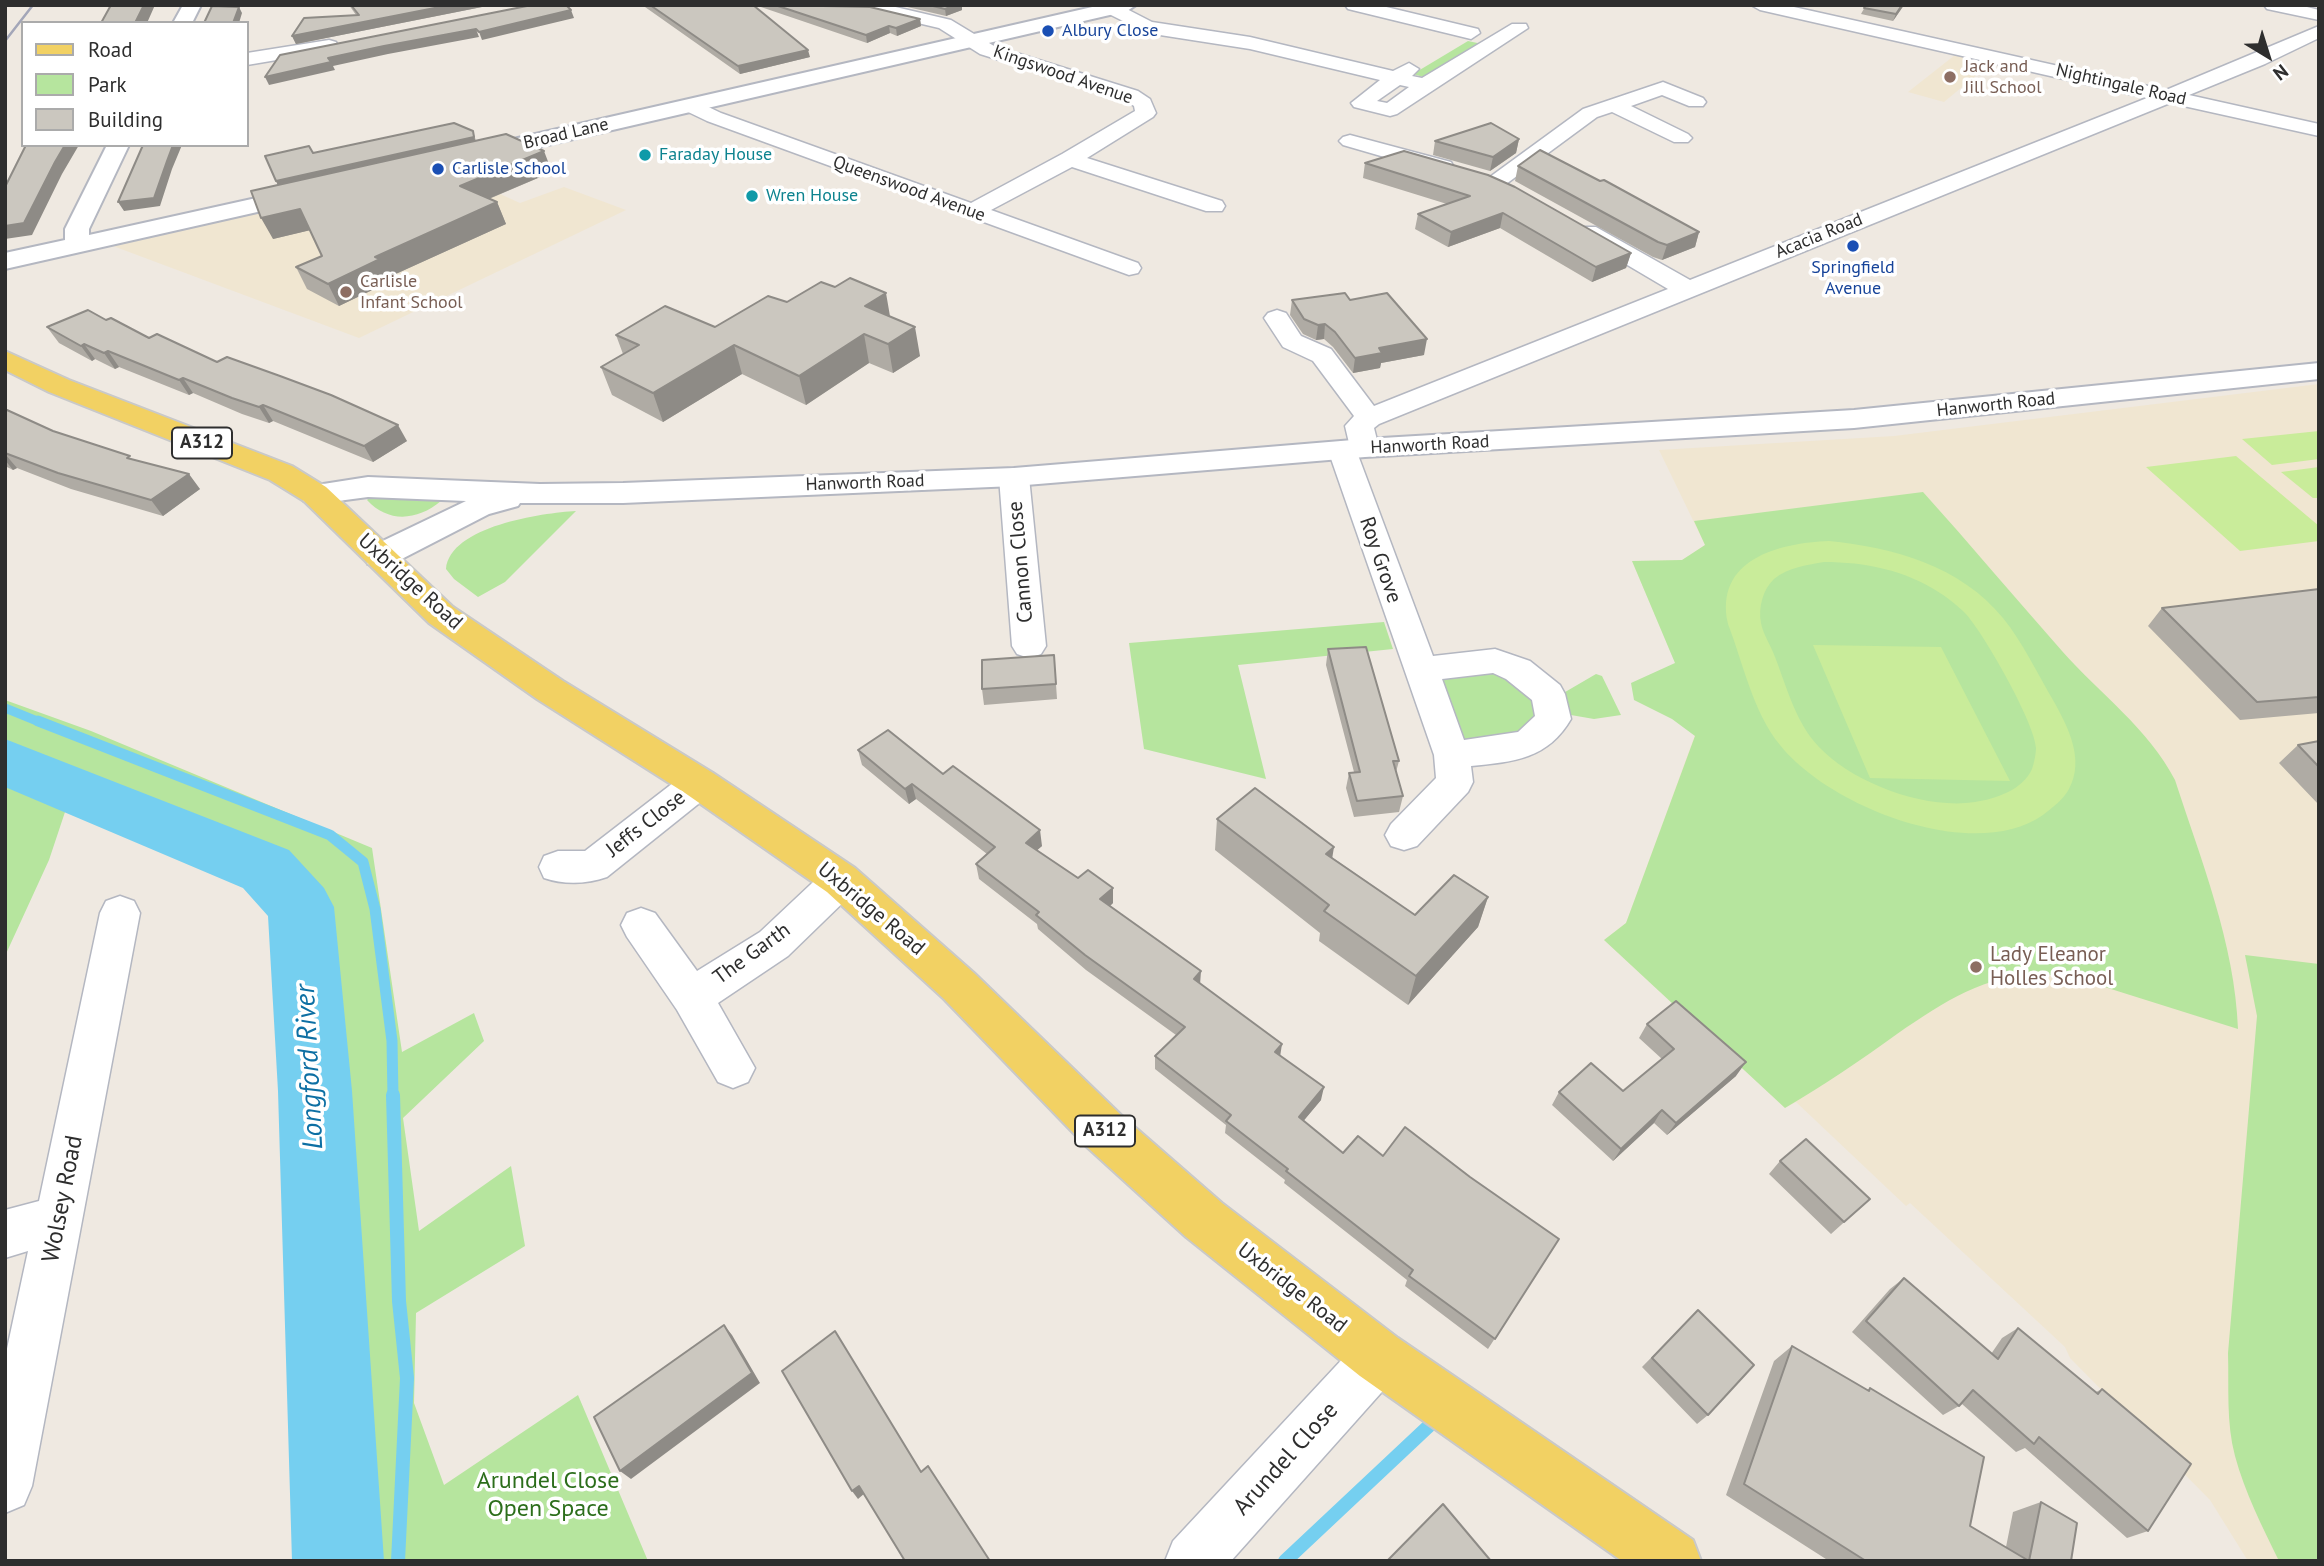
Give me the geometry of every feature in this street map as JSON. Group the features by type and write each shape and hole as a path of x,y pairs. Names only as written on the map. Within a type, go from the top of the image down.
{"main road":[{"name":"Uxbridge Road","path":"5,359 59,386 281,473 316,494 441,615 550,690 699,783 841,880 959,986 1104,1131 1204,1220 1379,1357 1672,1561"}],"street":[{"path":"183,21 192,5"},
{"path":"813,5 871,7 925,19 945,24 970,41"},
{"path":"1354,5 1497,40"},
{"name":"Nightingale Road","path":"1760,5 2319,130"},
{"path":"2273,5 2319,15"},
{"path":"1120,7 1147,27 1251,43 1425,85"},
{"name":"Broad Lane","path":"451,160 1120,7"},
{"path":"1428,58 1361,103 1390,110 1425,85 1519,28"},
{"path":"1450,46 1471,33"},
{"name":"Acacia Road","path":"1369,418 2313,36"},
{"path":"248,59 354,41"},
{"name":"Kingswood Avenue","path":"970,41 987,50 1131,95 1143,103 1146,113 1070,159 971,212"},
{"path":"1493,182 1590,113 1663,88 1696,102"},
{"path":"1614,105 1681,138"},
{"name":"Queenswood Avenue","path":"691,106 971,212 1129,268"},
{"path":"1350,141 1493,182 1521,194"},
{"path":"77,246 77,229 117,147"},
{"path":"1070,159 1214,206"},
{"path":"5,261 326,189"},
{"path":"1564,218 1687,289"},
{"path":"1277,318 1292,341 1322,355 1369,418 1359,425 1354,449"},
{"name":"Hanworth Road","path":"316,494 368,487 540,494 623,493 1014,477 1354,449 1843,420 2319,371"},
{"name":"Roy Grove","path":"1354,449 1401,617 1452,755 1455,782 1404,835"},
{"name":"Cannon Close","path":"1014,477 1029,646"},
{"name":"Hanworth Road","path":"380,556 478,508 502,500 540,494"},
{"path":"1422,669 1495,661 1518,670 1548,694 1553,719 1530,742 1498,750 1452,755"},
{"name":"Jeffs Close","path":"586,874 699,783"},
{"name":"The Garth","path":"692,997 774,944 841,880"},
{"name":"Wolsey Road","path":"5,1486 120,913"},
{"name":"The Garth","path":"640,925 692,997 733,1068"},
{"path":"5,1234 60,1218"},
{"name":"Arundel Close","path":"1193,1561 1379,1357"}],"shaded area":[{"name":"Jack and Jill School","path":"1955,55 1991,63 1944,102 1908,92"},
{"name":"Carlisle Infant School","path":"447,170 520,203 564,187 626,210 359,338 113,246"},
{"name":"Lady Eleanor Holles School","path":"2319,384 2319,1561 2248,1561 2210,1500 2070,1358 2065,1347 1910,1203 1906,1206 1796,1102 1785,1108 1604,940 1626,923 1700,721 1632,561 1682,560 1705,545 1659,450 1894,436"}],"green space":[{"path":"1468,41 1482,44 1427,78 1413,74"},
{"path":"2319,431 2319,459 2272,465 2242,439"},
{"path":"2236,456 2319,526 2319,541 2240,551 2146,467"},
{"path":"2319,467 2319,498 2313,498 2281,472"},
{"path":"1923,492 2062,651 2137,728 2164,761 2175,780 2224,934 2231,965 2238,1029 2076,978 2025,975 2002,979 1980,986 1939,1006 1785,1108 1604,940 1626,923 1695,736 1672,719 1634,700 1631,683 1675,663 1632,561 1682,560 1705,545 1694,521"},
{"path":"370,497 441,501 422,513 403,517 384,513 367,500"},
{"path":"576,511 505,582 478,597 454,579 446,569 451,554 463,542 480,532 521,519"},
{"path":"1829,541 1877,548 1924,562 1967,585 2003,618 2053,700 2073,743 2074,778 2067,793 2057,804 2043,815 2014,829 1979,833 1942,830 1903,821 1866,807 1831,789 1802,768 1780,745 1763,718 1750,687 1728,624 1726,602 1731,584 1741,570 1754,559 1771,551 1810,542","holes":["1839,562 1884,569 1913,578 1943,595 1965,613 2007,678 2033,736 2036,748 2032,769 2022,783 1999,796 1975,802 1934,802 1913,798 1851,772 1833,760 1811,738 1793,705 1763,631 1761,605 1767,588 1780,575 1805,566"]},
{"path":"1384,622 1393,649 1238,665 1266,779 1144,749 1129,643"},
{"path":"1813,645 1941,647 2010,781 1870,778"},
{"path":"1495,670 1538,698 1538,716 1519,733 1462,740 1440,674"},
{"path":"1596,674 1602,676 1621,715 1594,719 1565,714 1560,695"},
{"name":"Arundel Close Open Space","path":"5,700 91,731 372,848 402,1052 474,1013 484,1041 403,1118 419,1231 511,1166 525,1246 416,1313 414,1403 444,1485 578,1395 648,1561 339,1561 321,1529 354,1414 324,1006 296,983 320,948 301,867 75,782 49,860 5,956"},
{"path":"2245,955 2319,964 2319,1561 2279,1561 2244,1483 2230,1431 2228,1353 2257,1016"}],"building":[{"path":"111,5 144,5 136,21 102,21"},
{"path":"351,5 450,5 292,36 304,18 359,15"},
{"path":"532,5 566,5 571,10 479,32 476,29 328,58 331,62 265,77 280,55"},
{"path":"650,5 753,5 808,50 738,66"},
{"path":"775,5 870,7 920,19 866,35"},
{"path":"929,5 955,5 945,9"},
{"path":"1866,5 1902,5 1896,14 1864,8"},
{"path":"212,6 239,7 234,21 205,21"},
{"path":"454,123 473,131 474,137 276,181 265,156 309,146 313,153"},
{"path":"1491,123 1519,139 1493,157 1435,141"},
{"path":"506,134 544,151 460,186 497,202 375,257 380,259 328,284 296,267 322,256 300,209 261,218 251,191"},
{"path":"25,147 64,147 24,223 5,226 5,187"},
{"path":"142,147 172,147 154,198 118,202"},
{"path":"1540,150 1600,181 1604,180 1699,232 1667,245 1658,242 1518,166"},
{"path":"1404,151 1488,175 1515,187 1631,253 1596,267 1503,213 1451,232 1418,214 1470,196 1365,163"},
{"path":"850,278 886,293 865,306 915,327 888,344 864,334 799,376 734,345 653,393 601,367 639,345 616,335 665,306 715,327 768,296 787,302 821,282 835,287"},
{"path":"1345,293 1350,300 1387,293 1427,339 1379,348 1382,353 1355,358 1335,332 1325,324 1318,325 1304,319 1292,300"},
{"path":"88,310 106,320 111,318 149,338 157,334 217,362 227,357 331,395 398,425 364,446 263,405 259,407 232,398 183,378 179,380 108,351 104,353 84,344 81,346 47,327"},
{"path":"7,410 53,431 130,456 127,458 189,474 151,500 58,473 5,453"},
{"path":"2319,589 2319,697 2257,702 2162,608"},
{"path":"1366,647 1399,761 1393,761 1403,796 1357,801 1349,773 1360,772 1328,649"},
{"path":"1054,655 1056,684 982,689 982,660"},
{"path":"888,730 943,774 953,766 1040,830 1026,843 1078,878 1088,870 1113,888 1100,899 1201,971 1194,979 1282,1044 1275,1052 1324,1087 1299,1117 1343,1153 1358,1136 1383,1156 1405,1127 1470,1177 1559,1239 1495,1339 1409,1276 1413,1270 1286,1171 1288,1169 1226,1121 1231,1115 1155,1056 1185,1027 1085,955 1036,915 1039,912 976,864 995,847 912,784 905,789 858,750"},
{"path":"2319,741 2319,767 2298,745"},
{"path":"1255,788 1334,847 1326,854 1415,915 1454,875 1488,897 1416,976 1324,911 1329,905 1217,819"},
{"path":"1676,1001 1746,1062 1676,1123 1662,1110 1621,1149 1559,1092 1591,1063 1623,1091 1674,1049 1647,1024"},
{"path":"1806,1139 1870,1199 1844,1222 1780,1161"},
{"path":"1904,1278 1998,1359 2018,1328 2098,1394 2102,1389 2191,1464 2148,1531 2039,1437 2034,1444 1973,1390 1959,1406 1866,1321"},
{"path":"1698,1310 1754,1365 1708,1415 1652,1358"},
{"path":"724,1325 752,1373 620,1471 594,1417"},
{"path":"835,1331 921,1472 928,1466 990,1561 905,1561 859,1486 852,1491 782,1371"},
{"path":"1792,1346 1869,1391 1870,1388 1984,1457 1970,1526 2029,1561 1866,1561 1744,1484"},
{"path":"2041,1502 2077,1523 2071,1561 2029,1561"},
{"path":"1443,1504 1491,1561 1387,1561"}],"waterway":[{"path":"5,708 42,723"},
{"path":"38,721 330,835 363,862 375,909 392,1041 393,1097"},
{"name":"Longford River","path":"5,762 266,869 301,907 315,1091 338,1561"},
{"path":"393,1095 399,1301 407,1378 398,1561"},
{"path":"1285,1561 1432,1423"}],"railway":[{"path":"5,41 33,5"}],"place":[{"name":"Albury Close","path":"1048,31"},
{"name":"Jack and Jill School","path":"1950,77"},
{"name":"Faraday House","path":"645,155"},
{"name":"Carlisle School","path":"438,169"},
{"name":"Wren House","path":"752,196"},
{"name":"Springfield Avenue","path":"1853,246"},
{"name":"Carlisle Infant School","path":"346,292"},
{"name":"Lady Eleanor Holles School","path":"1976,967"}]}
